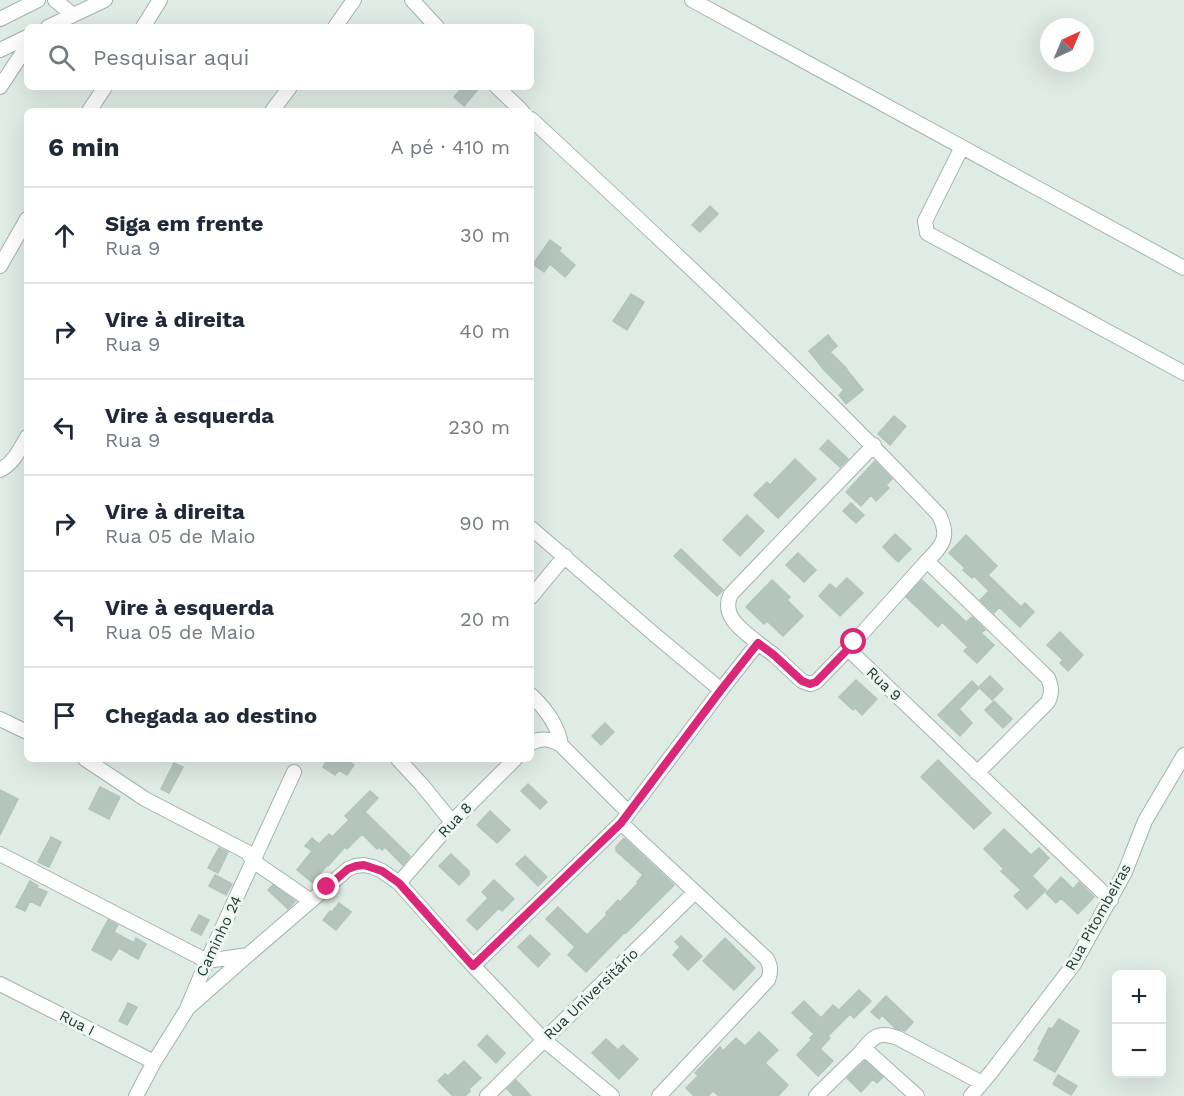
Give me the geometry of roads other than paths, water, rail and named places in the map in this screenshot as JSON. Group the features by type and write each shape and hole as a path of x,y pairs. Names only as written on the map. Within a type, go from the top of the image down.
{"street":[{"path":"0,19 38,0"},
{"path":"55,0 72,15"},
{"path":"54,24 105,0"},
{"path":"145,24 160,0"},
{"path":"337,24 354,0"},
{"path":"412,0 434,24"},
{"path":"692,0 1184,268"},
{"path":"0,50 24,38"},
{"path":"0,87 24,51"},
{"path":"91,108 103,90"},
{"path":"274,108 288,90"},
{"path":"500,90 519,108"},
{"path":"534,122 679,257 874,446 939,514 945,537 938,550 848,649 816,682 810,684 802,681 742,630 729,615 728,600 731,594 874,446"},
{"path":"962,147 925,222 927,233 1184,373"},
{"path":"0,266 24,224"},
{"path":"0,470 5,468 24,442"},
{"path":"534,530 721,690"},
{"path":"534,593 565,556"},
{"path":"927,561 1048,678 1052,688 1048,702 977,773"},
{"path":"473,966 624,818 758,643"},
{"name":"Rua 9","path":"848,649 1111,900"},
{"path":"534,698 552,720 560,735 561,745"},
{"path":"0,719 24,731"},
{"path":"534,740 552,720"},
{"path":"534,742 548,739 561,745 624,818 695,892 770,964 771,973 768,980 659,1096"},
{"name":"Rua Pitombeiras","path":"971,1096 1074,964 1125,872 1145,821 1184,755"},
{"path":"90,762 146,799 247,852 254,861 311,901"},
{"path":"401,762 452,822"},
{"name":"Rua 8","path":"399,883 452,822 512,762"},
{"name":"Caminho 24","path":"135,1096 186,1011 294,772"},
{"path":"0,854 207,961 248,955"},
{"path":"186,1011 348,869 364,865 382,871 399,883 473,966 544,1040 612,1096"},
{"name":"Rua Universitário","path":"487,1096 695,892"},
{"name":"Rua I","path":"0,984 154,1062"},
{"path":"816,1096 876,1036 882,1034 898,1038 982,1083"},
{"path":"859,1054 864,1051 870,1052 917,1096"}]}
